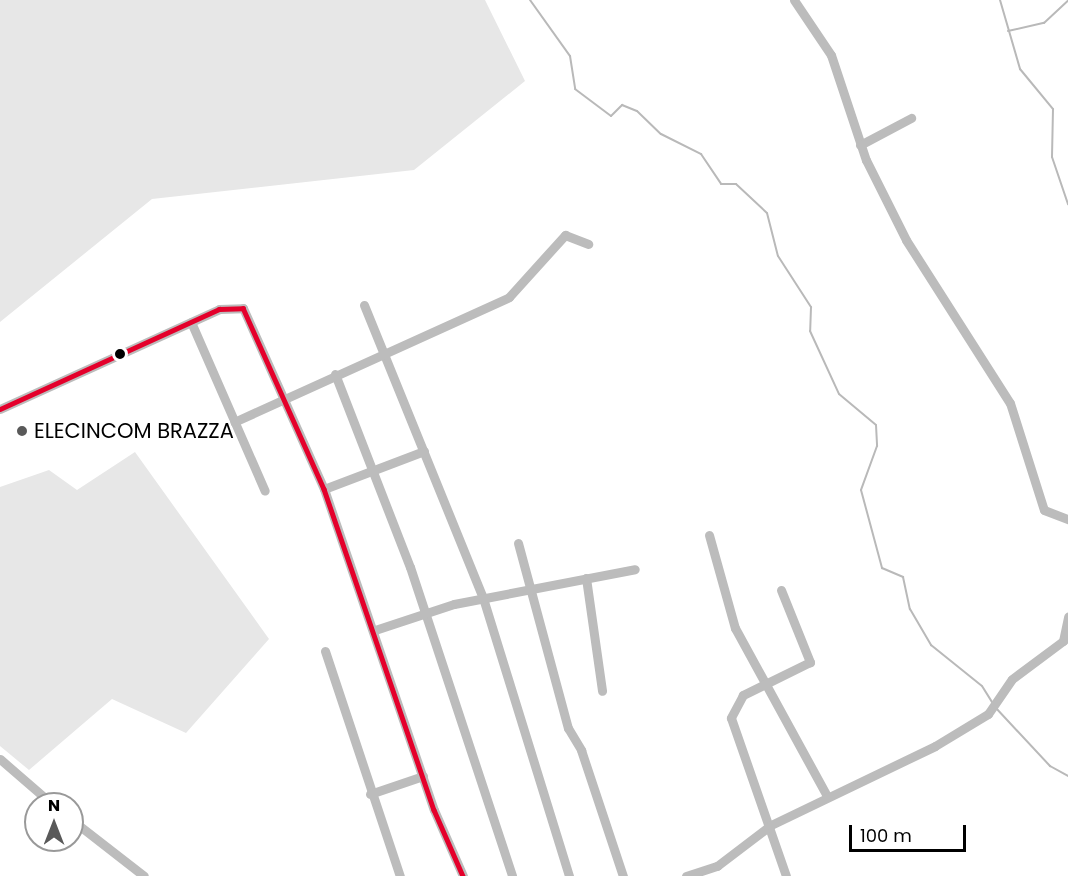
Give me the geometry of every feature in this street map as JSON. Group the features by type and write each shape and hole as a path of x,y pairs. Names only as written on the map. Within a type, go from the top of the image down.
{"street":[{"path":"794,0 831,55 860,145 906,240 1010,403 1044,510 1068,519"},
{"path":"860,145 911,118"},
{"path":"234,422 284,396 517,292 557,240 574,235 588,243"},
{"path":"364,305 387,351 424,452 483,598 569,876"},
{"path":"0,409 229,306 243,308 324,489 375,630 423,776 463,876"},
{"path":"191,322 265,491"},
{"path":"335,374 426,613 512,876"},
{"path":"324,489 424,452"},
{"path":"710,535 727,607 763,683 827,796"},
{"path":"518,543 568,728 581,750 623,876"},
{"path":"375,630 426,613 483,598 635,569"},
{"path":"586,578 602,691"},
{"path":"781,590 810,662 763,683 736,701 731,728 771,825 786,876"},
{"path":"687,876 717,866 771,825 827,796 935,746 988,714 1016,675 1063,641 1068,617"},
{"path":"325,651 370,794 400,876"},
{"path":"0,759 38,792"},
{"path":"370,794 423,776"},
{"path":"84,829 144,876"}],"shaded area":[{"path":"0,0 485,0 525,81 414,170 152,199 0,322"},
{"path":"135,452 269,639 186,733 112,699 29,770 0,746 0,487 49,470 77,490"}],"waterway":[{"path":"530,0 570,56 575,89 611,116 622,105 637,111 661,134 701,154 721,184 736,184 767,213 778,256 811,307 810,331 839,394 876,425 877,446 861,490 882,568 903,577 910,609 931,645 982,686 992,702"},
{"path":"1000,0 1020,69 1053,109 1052,157 1068,204"},
{"path":"1008,31 1044,23 1068,1"},
{"path":"995,707 1050,766 1068,776"}],"transit line":[{"path":"0,409 219,309 243,308 324,489 434,810 463,876"}],"place":[{"name":"ELECINCOM BRAZZA","path":"22,431"}]}
